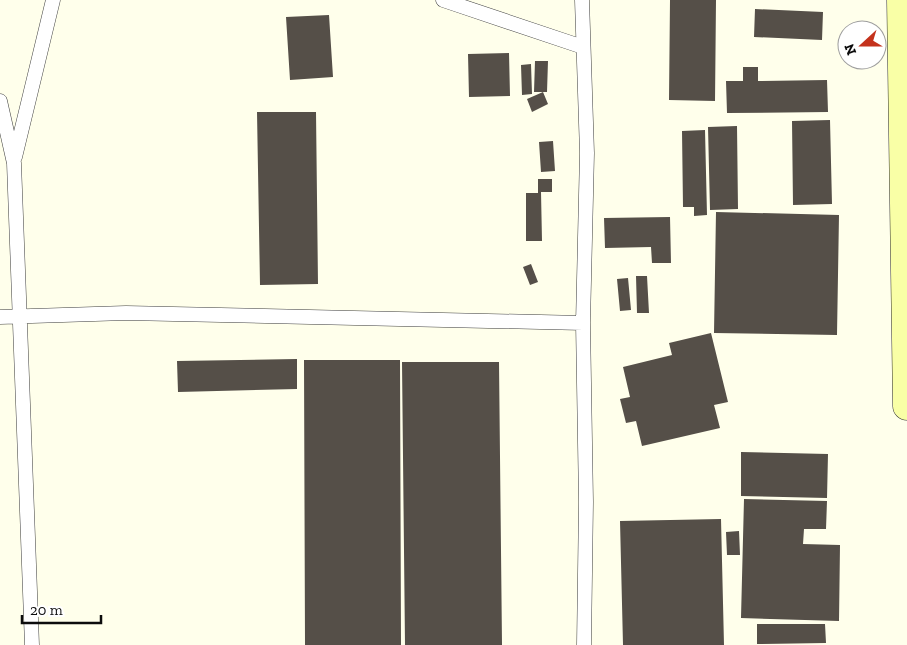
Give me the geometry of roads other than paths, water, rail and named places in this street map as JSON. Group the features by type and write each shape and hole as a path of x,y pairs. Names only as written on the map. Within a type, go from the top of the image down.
{"main road":[{"path":"901,0 907,406"}],"lane":[{"path":"14,163 53,0"},
{"path":"442,0 583,47"},
{"path":"582,0 587,153 583,323 586,502 584,645"},
{"path":"0,101 14,163 32,645"},
{"path":"0,317 126,313 583,323"}]}
